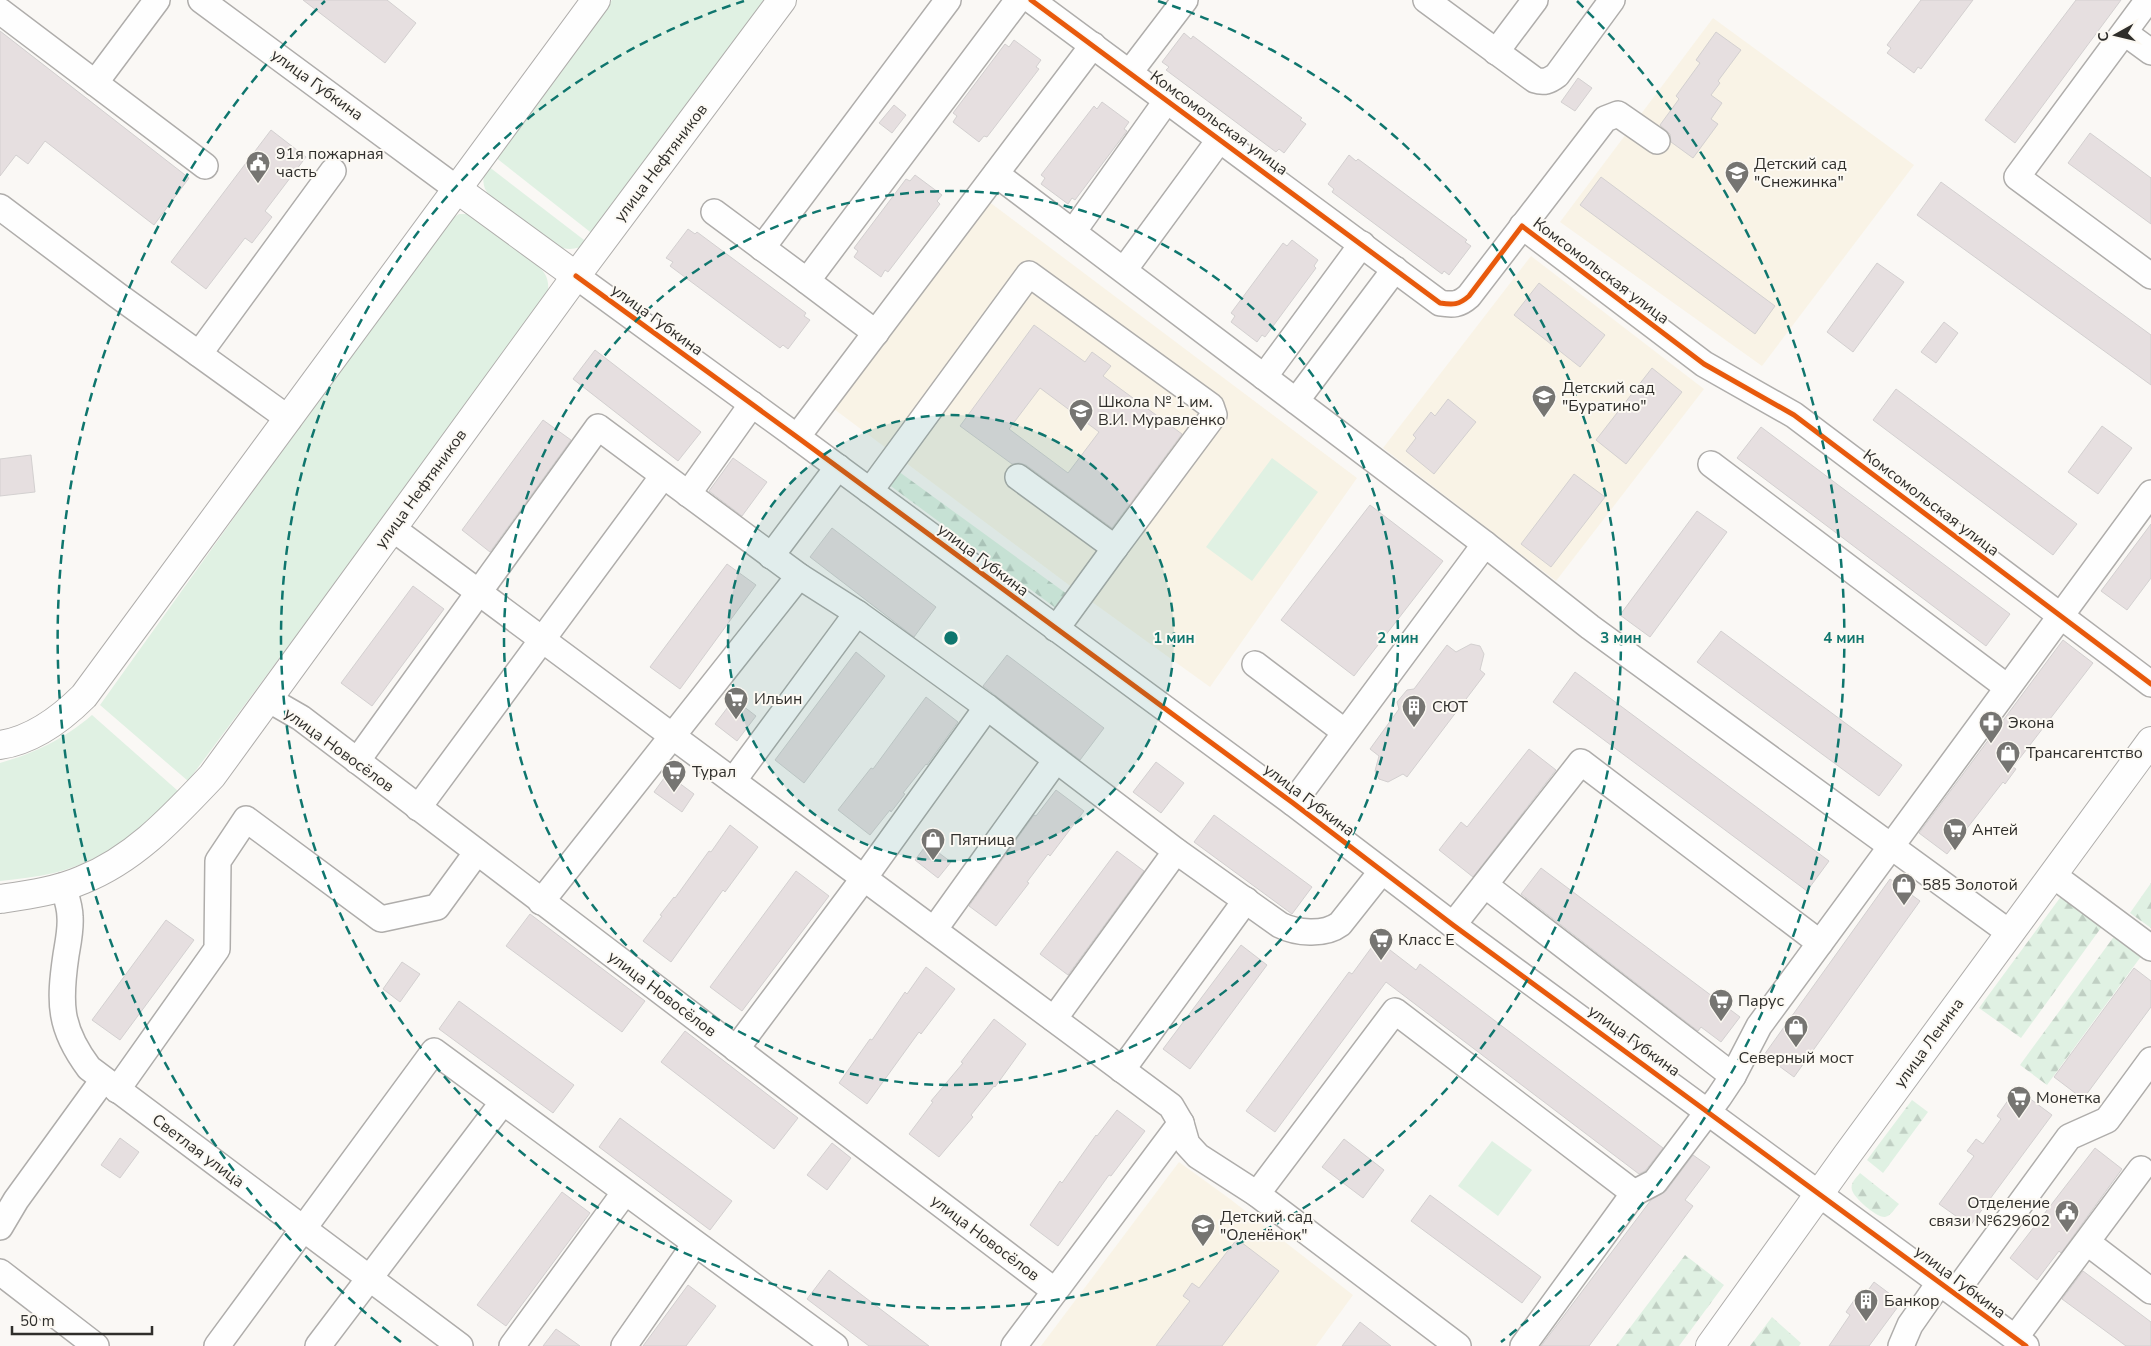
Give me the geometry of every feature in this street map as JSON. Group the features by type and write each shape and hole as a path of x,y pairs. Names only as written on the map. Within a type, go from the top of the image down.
{"main road":[{"path":"0,745 35,734 57,720 84,696 596,0"},
{"name":"улица Нефтяников","path":"0,899 81,881 111,866 166,825 212,776 576,276 782,0"},
{"name":"улица Губкина","path":"457,189 576,276"},
{"name":"улица Ленина","path":"1710,1346 2151,741"}],"street":[{"path":"95,84 157,0"},
{"name":"улица Губкина","path":"201,0 457,189"},
{"path":"762,248 948,0"},
{"path":"807,281 1018,0"},
{"name":"Комсомольская улица","path":"1031,0 1440,303 1452,305 1461,303 1469,296 1522,226 1704,364 1794,415 2151,684"},
{"path":"1130,72 1184,0"},
{"path":"1426,0 1535,80 1542,82 1550,81 1557,76 1612,0"},
{"path":"1496,52 1535,0"},
{"path":"2148,0 2018,177 2151,276"},
{"path":"0,12 205,166"},
{"path":"2125,32 2151,52"},
{"path":"797,437 1093,45"},
{"path":"1072,232 1167,100"},
{"path":"1522,226 1605,119 1618,114 1656,142"},
{"path":"1124,270 1220,139"},
{"path":"199,354 332,171"},
{"path":"996,174 1485,544 1590,627 2010,933"},
{"path":"0,207 116,295 289,419"},
{"path":"714,212 876,332"},
{"path":"1264,377 1362,244"},
{"path":"1296,401 1395,269"},
{"path":"870,491 1029,274 1211,406 1214,414 1056,629"},
{"name":"улица Губкина","path":"576,276 838,467 1293,803 1453,925 2021,1342"},
{"path":"688,494 752,404"},
{"path":"357,761 598,427 771,556 857,613 987,707 1176,851 1280,925 1293,931 1328,930 1340,924 1382,871"},
{"path":"1711,464 2007,687"},
{"path":"771,556 838,467"},
{"path":"418,808 663,476"},
{"path":"1018,477 1115,548"},
{"path":"1522,1346 1634,1194 1655,1182 1708,1111 1733,1076 1759,1026 2151,493"},
{"path":"392,528 1171,1106 1181,1123 1187,1144 1198,1156 1257,1194 1458,1346"},
{"path":"1293,803 1485,544"},
{"path":"541,902 799,576"},
{"path":"733,781 857,613"},
{"path":"1255,664 1345,732"},
{"name":"улица Новосёлов","path":"268,699 301,718 1055,1291"},
{"path":"736,1050 864,878 987,707"},
{"path":"934,930 1056,760"},
{"path":"1453,925 1581,762 1820,943"},
{"path":"0,1227 16,1200 217,949 218,861 246,819 381,919 437,907 477,852"},
{"path":"1054,1019 1176,851"},
{"path":"2053,875 2151,948"},
{"path":"1485,885 1733,1076"},
{"name":"Светлая улица","path":"63,886 70,917 61,992 62,1010 68,1034 77,1052 89,1068 460,1346"},
{"path":"1122,1070 1246,900"},
{"path":"1257,1194 1395,1011 1634,1194"},
{"path":"216,1346 434,1051 827,1344"},
{"path":"1901,1346 1910,1325 1947,1287 2069,1138 2107,1120 2151,1060"},
{"path":"318,1346 503,1102"},
{"path":"1014,1346 1181,1123"},
{"path":"2021,1342 2141,1169"},
{"path":"512,1346 625,1192"},
{"path":"2088,1243 2151,1291"},
{"path":"624,1346 695,1244"},
{"path":"0,1272 96,1346"}],"shaded area":[{"name":"Детский сад \"Снежинка\"","path":"1713,18 1914,165 1762,366 1560,222"},
{"name":"Школа № 1 им. В.И. Муравленко","path":"988,201 1357,478 1210,687 1081,594 834,409"},
{"name":"Детский сад \"Буратино\"","path":"1531,256 1704,389 1556,581 1383,448"},
{"name":"Детский сад \"Оленёнок\"","path":"1179,1162 1230,1199 1353,1295 1316,1346 1041,1346"}],"green space":[{"path":"612,0 765,0 594,235 495,157"},
{"path":"488,166 588,243 572,249 554,245 490,196 485,189 483,181"},
{"path":"459,214 467,214 474,217 524,253 542,269 548,283 544,302 188,781 100,705 445,223"},
{"path":"1272,458 1318,492 1252,581 1206,547"},
{"path":"898,471 1067,594 1057,609 888,484"},
{"path":"92,715 178,791 152,818 106,852 72,868 54,873 0,881 0,763 25,755 49,744 71,731"},
{"path":"2151,883 2151,928 2130,913"},
{"path":"2065,891 2106,921 2021,1038 1979,1008"},
{"path":"2118,931 2145,951 2047,1085 2020,1065"},
{"path":"1912,1100 1928,1112 1883,1173 1867,1160"},
{"path":"1492,1141 1532,1170 1498,1216 1458,1186"},
{"path":"1860,1173 1899,1204 1893,1212 1885,1217 1881,1216 1866,1207 1857,1198 1852,1190 1852,1185"},
{"path":"1685,1255 1724,1285 1679,1346 1616,1346"},
{"path":"1772,1317 1801,1343 1799,1346 1750,1346"}],"building":[{"path":"303,0 387,0 416,23 385,63"},
{"path":"1921,0 1973,0 1921,69 1918,67 1914,73 1887,53 1891,48 1887,45"},
{"path":"2076,0 2121,0 2015,143 1985,120"},
{"path":"0,31 189,178 154,225 45,141 28,164 16,155 0,176"},
{"path":"1716,32 1741,50 1718,81 1720,83 1711,95 1722,103 1711,119 1718,124 1693,158 1671,142 1670,134 1660,125 1679,99 1676,96 1700,63 1696,60"},
{"path":"1184,33 1191,39 1193,36 1302,118 1300,120 1306,124 1284,153 1279,149 1276,152 1166,70 1169,67 1162,62"},
{"path":"1014,40 1041,60 1036,67 1039,69 987,137 984,136 979,142 953,122 957,116 953,113 1005,44 1009,47"},
{"path":"1578,78 1592,88 1575,111 1561,102"},
{"path":"1102,102 1129,122 1124,129 1127,131 1075,200 1072,198 1068,204 1041,184 1045,178 1041,175 1094,106 1097,109"},
{"path":"894,105 906,115 892,133 879,123"},
{"name":"91я пожарная часть","path":"271,130 306,157 265,211 272,217 252,243 245,238 206,289 171,262"},
{"path":"2090,133 2151,178 2151,224 2068,163"},
{"path":"1349,155 1356,161 1358,159 1467,240 1465,242 1471,246 1449,275 1444,271 1442,274 1332,192 1334,189 1328,184"},
{"path":"915,175 942,195 937,201 940,204 888,272 885,270 881,277 854,257 858,251 854,248 906,179 910,181"},
{"path":"1601,177 1775,306 1755,334 1580,205"},
{"path":"1941,182 2151,335 2151,385 1917,215"},
{"path":"688,229 695,234 697,232 806,313 804,316 810,320 788,349 783,345 780,348 670,266 673,262 666,258"},
{"path":"1292,240 1318,260 1314,266 1316,268 1265,337 1262,335 1257,342 1231,322 1235,316 1231,313 1283,243 1287,246"},
{"path":"1877,263 1904,282 1853,352 1827,332"},
{"path":"1539,283 1605,335 1580,367 1514,315"},
{"path":"1944,322 1958,333 1936,363 1921,352"},
{"path":"1034,325 1085,362 1092,352 1111,366 1103,376 1182,434 1112,528 1026,465 1012,464 960,426","holes":["1040,388 1099,432 1068,473 1009,429"]},
{"path":"595,350 701,432 678,461 573,379"},
{"path":"1652,368 1682,392 1626,464 1596,440"},
{"path":"1896,389 2077,524 2053,555 1873,420"},
{"path":"1448,399 1476,422 1434,474 1406,451 1416,438 1413,435 1431,412 1435,416"},
{"path":"543,420 571,440 490,552 462,530"},
{"path":"2102,426 2132,448 2098,494 2068,472"},
{"path":"1761,427 2010,614 1986,646 1737,458"},
{"path":"31,455 35,492 0,496 0,459"},
{"path":"733,458 767,482 742,516 709,491"},
{"path":"1574,474 1605,497 1551,567 1521,544"},
{"path":"1370,505 1443,561 1354,676 1281,620"},
{"path":"1697,511 1727,532 1650,637 1620,615"},
{"path":"2151,524 2151,578 2127,610 2101,591"},
{"path":"832,528 936,607 914,637 810,557"},
{"path":"727,564 756,585 680,689 650,667"},
{"path":"413,586 444,609 372,706 341,683"},
{"path":"1721,631 1902,765 1879,796 1697,662"},
{"path":"2063,640 2093,663 2013,767 2016,769 2005,784 2003,782 1947,854 1919,833"},
{"name":"СЮТ","path":"1471,644 1480,646 1484,654 1480,670 1485,674 1407,777 1403,774 1388,782 1379,779 1375,771 1379,756 1370,749 1399,709 1397,702 1407,690 1414,689 1447,645 1456,652"},
{"path":"856,652 885,676 804,783 775,760"},
{"path":"1007,655 1104,728 1080,760 983,686"},
{"path":"1575,672 1829,861 1807,891 1553,702"},
{"path":"926,697 958,722 927,765 903,793 905,794 891,812 890,810 870,835 838,810 871,768 873,769"},
{"name":"Ильин","path":"734,699 756,716 737,741 715,724"},
{"path":"1529,749 1556,770 1473,877 1439,850 1461,822 1467,827"},
{"path":"1156,762 1184,783 1161,813 1133,792"},
{"name":"Турал","path":"667,774 694,794 682,812 654,792"},
{"path":"1056,790 1084,811 1050,856 1048,854 1027,882 1029,883 996,926 969,906 1034,815 1036,816"},
{"path":"1214,815 1312,887 1292,914 1194,842"},
{"path":"730,825 758,847 725,892 723,890 671,962 643,941 662,916 660,915 675,898 709,851 711,852"},
{"path":"927,844 951,862 938,878 915,860"},
{"path":"1117,851 1144,871 1068,975 1040,954"},
{"path":"1541,868 1740,1017 1721,1042 1701,1027 1698,1031 1521,894"},
{"path":"796,871 829,896 742,1011 710,987"},
{"path":"1890,879 1920,901 1794,1077 1764,1055"},
{"path":"530,914 645,1001 622,1032 506,946"},
{"path":"166,920 194,940 120,1040 92,1020"},
{"path":"1377,940 1416,970 1420,964 1663,1148 1645,1171 1639,1174 1386,982 1275,1132 1246,1111 1349,972 1352,974"},
{"path":"1241,945 1267,965 1190,1069 1163,1049"},
{"path":"402,962 420,974 400,1002 383,989"},
{"path":"926,967 955,989 921,1034 919,1032 867,1104 839,1083 905,992 907,994"},
{"path":"2134,968 2151,981 2151,1007 2083,1099 2054,1077"},
{"path":"459,1001 574,1085 553,1113 439,1029"},
{"path":"994,1019 1026,1044 995,1087 971,1115 973,1117 939,1157 909,1134 933,1102 931,1101 963,1063 961,1062"},
{"path":"685,1031 798,1118 774,1149 661,1062"},
{"path":"2021,1092 2052,1115 1970,1226 1939,1204 1974,1156 1967,1151 1976,1139 1983,1144 2001,1119 1997,1116 2009,1099 2013,1102"},
{"path":"1117,1110 1145,1131 1111,1176 1109,1175 1058,1246 1030,1225 1060,1181 1062,1183 1096,1135"},
{"path":"620,1118 732,1201 710,1230 599,1147"},
{"path":"120,1138 139,1152 120,1178 101,1165"},
{"path":"1344,1139 1384,1170 1363,1198 1322,1167"},
{"path":"832,1143 851,1158 827,1190 807,1175"},
{"path":"2095,1148 2122,1169 2061,1253 2059,1251 2037,1280 2010,1258"},
{"path":"1693,1155 1710,1167 1685,1200 1693,1206 1589,1346 1541,1346 1651,1200 1666,1191"},
{"path":"562,1192 590,1213 506,1326 477,1305"},
{"path":"1430,1195 1541,1277 1522,1303 1411,1221"},
{"path":"1237,1239 1279,1271 1222,1346 1156,1346 1190,1301 1183,1296 1192,1283 1199,1288"},
{"path":"829,1270 929,1346 869,1346 807,1299"},
{"path":"2083,1271 2151,1322 2151,1346 2126,1346 2062,1299"},
{"name":"Банкор","path":"1874,1282 1894,1297 1889,1303 1897,1308 1869,1346 1829,1346 1850,1315 1846,1312 1857,1296 1861,1300"},
{"path":"688,1285 716,1306 686,1346 643,1346"},
{"path":"1360,1322 1391,1346 1342,1346"},
{"path":"556,1329 580,1346 543,1346"}],"cycle path":[{"path":"1031,0 1440,303 1456,304 1469,296 1522,226 1704,364 1794,415 2151,684"},
{"path":"576,276 1293,803 1453,925 2026,1346"}],"place":[{"name":"91я пожарная часть","path":"258,184"},
{"name":"Детский сад \"Снежинка\"","path":"1737,194"},
{"name":"Детский сад \"Буратино\"","path":"1544,418"},
{"name":"Школа № 1 им. В.И. Муравленко","path":"1081,432"},
{"name":"Ильин","path":"736,720"},
{"name":"СЮТ","path":"1414,728"},
{"name":"Экона","path":"1991,744"},
{"name":"Трансагентство","path":"2008,774"},
{"name":"Турал","path":"674,793"},
{"name":"Антей","path":"1955,851"},
{"name":"Пятница","path":"933,861"},
{"name":"585 Золотой","path":"1904,906"},
{"name":"Класс Е","path":"1381,961"},
{"name":"Парус","path":"1721,1022"},
{"name":"Северный мост","path":"1796,1048"},
{"name":"Монетка","path":"2019,1119"},
{"name":"Отделение связи №629602","path":"2067,1233"},
{"name":"Детский сад \"Оленёнок\"","path":"1203,1247"},
{"name":"Банкор","path":"1866,1322"}]}
